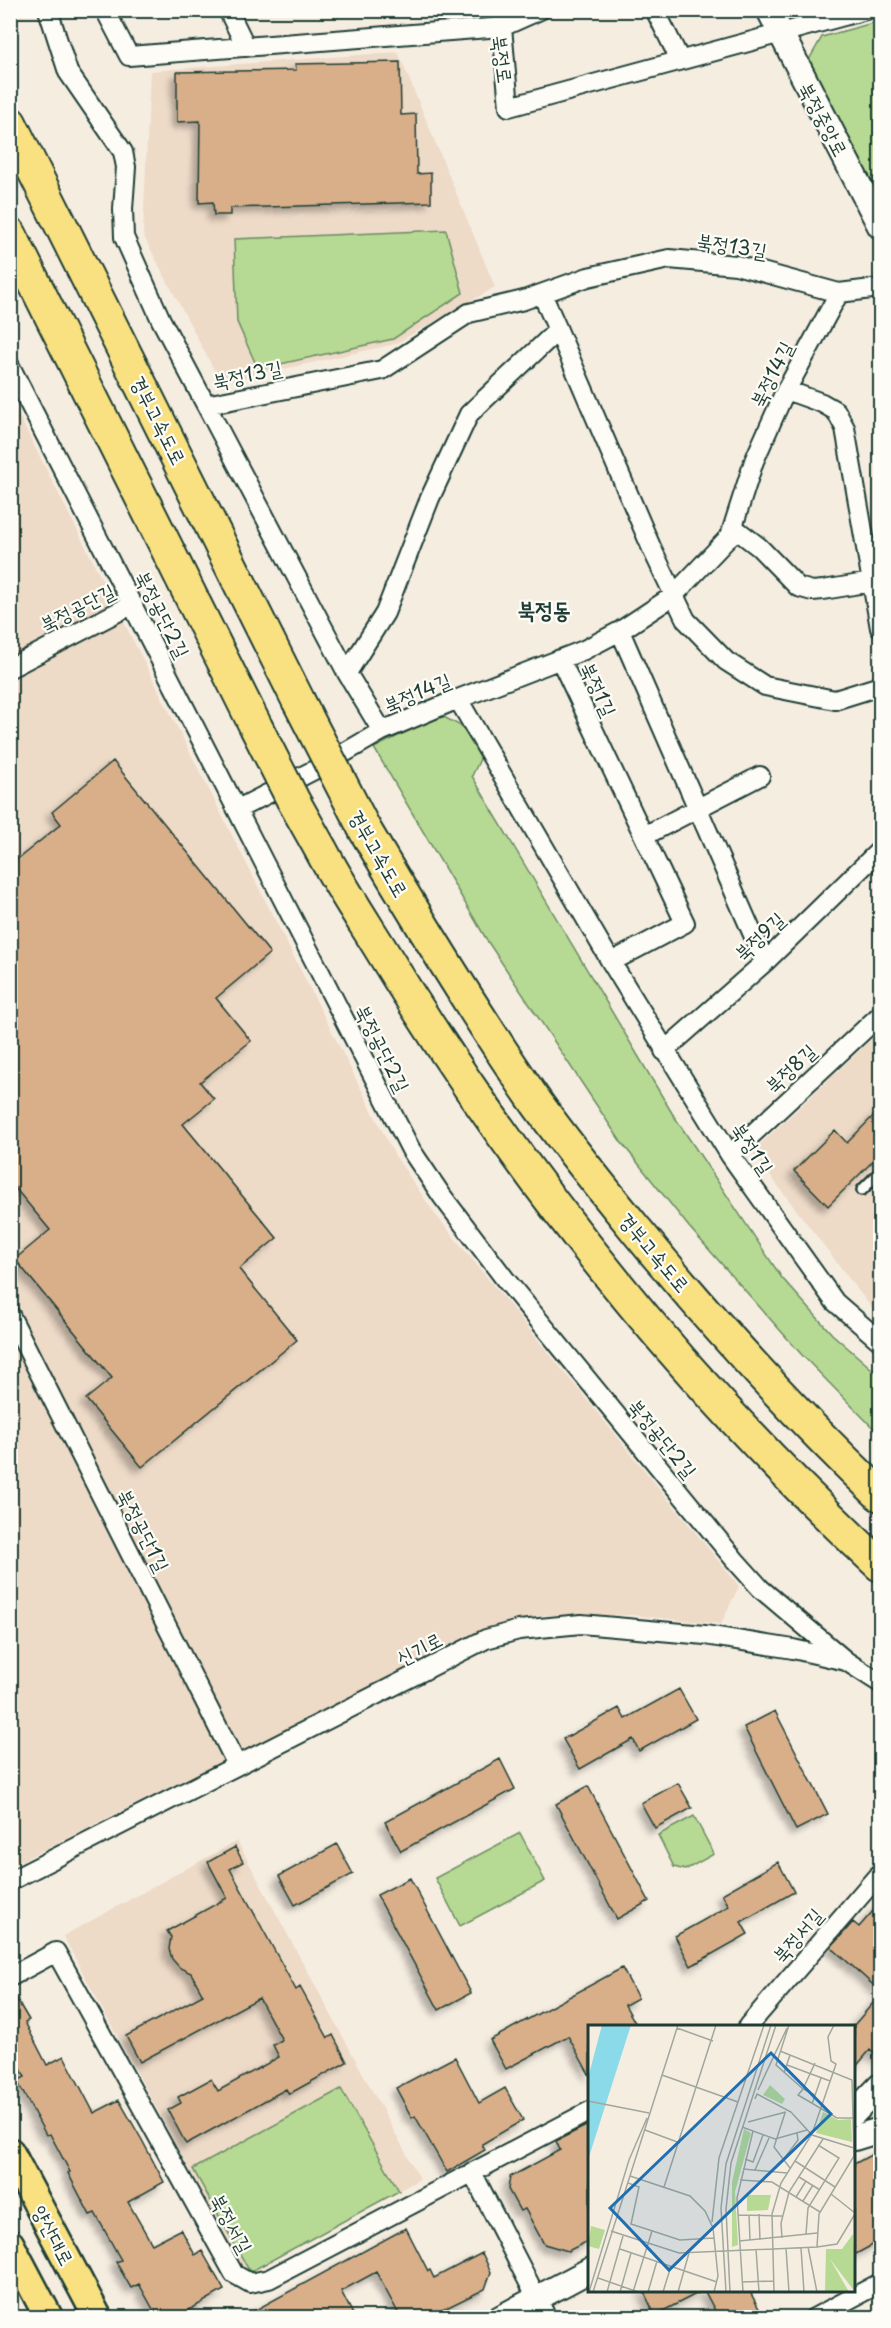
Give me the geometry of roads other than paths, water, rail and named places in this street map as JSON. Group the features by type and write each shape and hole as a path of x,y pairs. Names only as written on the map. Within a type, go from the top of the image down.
{"highway":[{"name":"경부고속도로","path":"10,123 365,830 476,1011 532,1096 597,1183 674,1277 754,1368 880,1495"},
{"path":"10,234 293,800 456,1071 548,1199 645,1319 694,1376 806,1494 880,1565"}],"main road":[{"name":"양산대로","path":"10,2152 98,2318"},
{"path":"10,2244 49,2318"}],"street":[{"path":"48,10 68,72 123,152 126,167 124,237 161,320 206,405"},
{"name":"북정로","path":"105,10 129,56 246,47 501,19 509,107 866,10"},
{"path":"228,10 246,47"},
{"path":"501,19 540,10"},
{"path":"655,10 680,60"},
{"name":"북정중앙로","path":"769,10 880,226"},
{"name":"북정13길","path":"382,731 347,673 206,405 382,370 469,313 524,300 588,278 669,259 736,265 839,293 880,288"},
{"name":"북정14길","path":"238,809 318,768 382,731 584,650 620,631 673,596 730,536 754,461 786,390 839,293"},
{"path":"542,294 673,596 686,621 726,661 765,686 835,700 880,686"},
{"path":"347,673 385,613 430,498 469,414 558,330"},
{"name":"북정공단2길","path":"10,366 411,1150 442,1196 608,1407 735,1560 768,1595 846,1661"},
{"path":"786,390 822,403 836,411 845,428 880,628"},
{"path":"733,527 759,547 798,587 812,591 872,582"},
{"name":"북정공단길","path":"10,668 132,604"},
{"path":"620,631 765,962"},
{"name":"북정1길","path":"560,659 685,923 611,962"},
{"name":"북정1길","path":"458,699 664,1051 730,1155 835,1302 880,1341"},
{"path":"644,836 760,776"},
{"name":"북정9길","path":"664,1051 765,962 880,850"},
{"name":"북정8길","path":"730,1155 880,1015"},
{"name":"북정공단1길","path":"13,1325 237,1766"},
{"name":"신기로","path":"10,1881 486,1639 519,1630 581,1624 682,1633 793,1649 846,1661 880,1683"},
{"name":"북정서길","path":"749,2025 880,1874"},
{"name":"북정서길","path":"10,1977 56,1952 234,2274 250,2283 269,2279 588,2112"},
{"path":"855,2112 880,2086"},
{"path":"855,2138 880,2130"},
{"path":"472,2172 542,2308"},
{"path":"500,2318 542,2308 588,2272"},
{"path":"814,2318 878,2290"}],"lane":[{"path":"862,1190 880,1172"}],"district":[{"name":"북정동","path":"544,608"}]}
